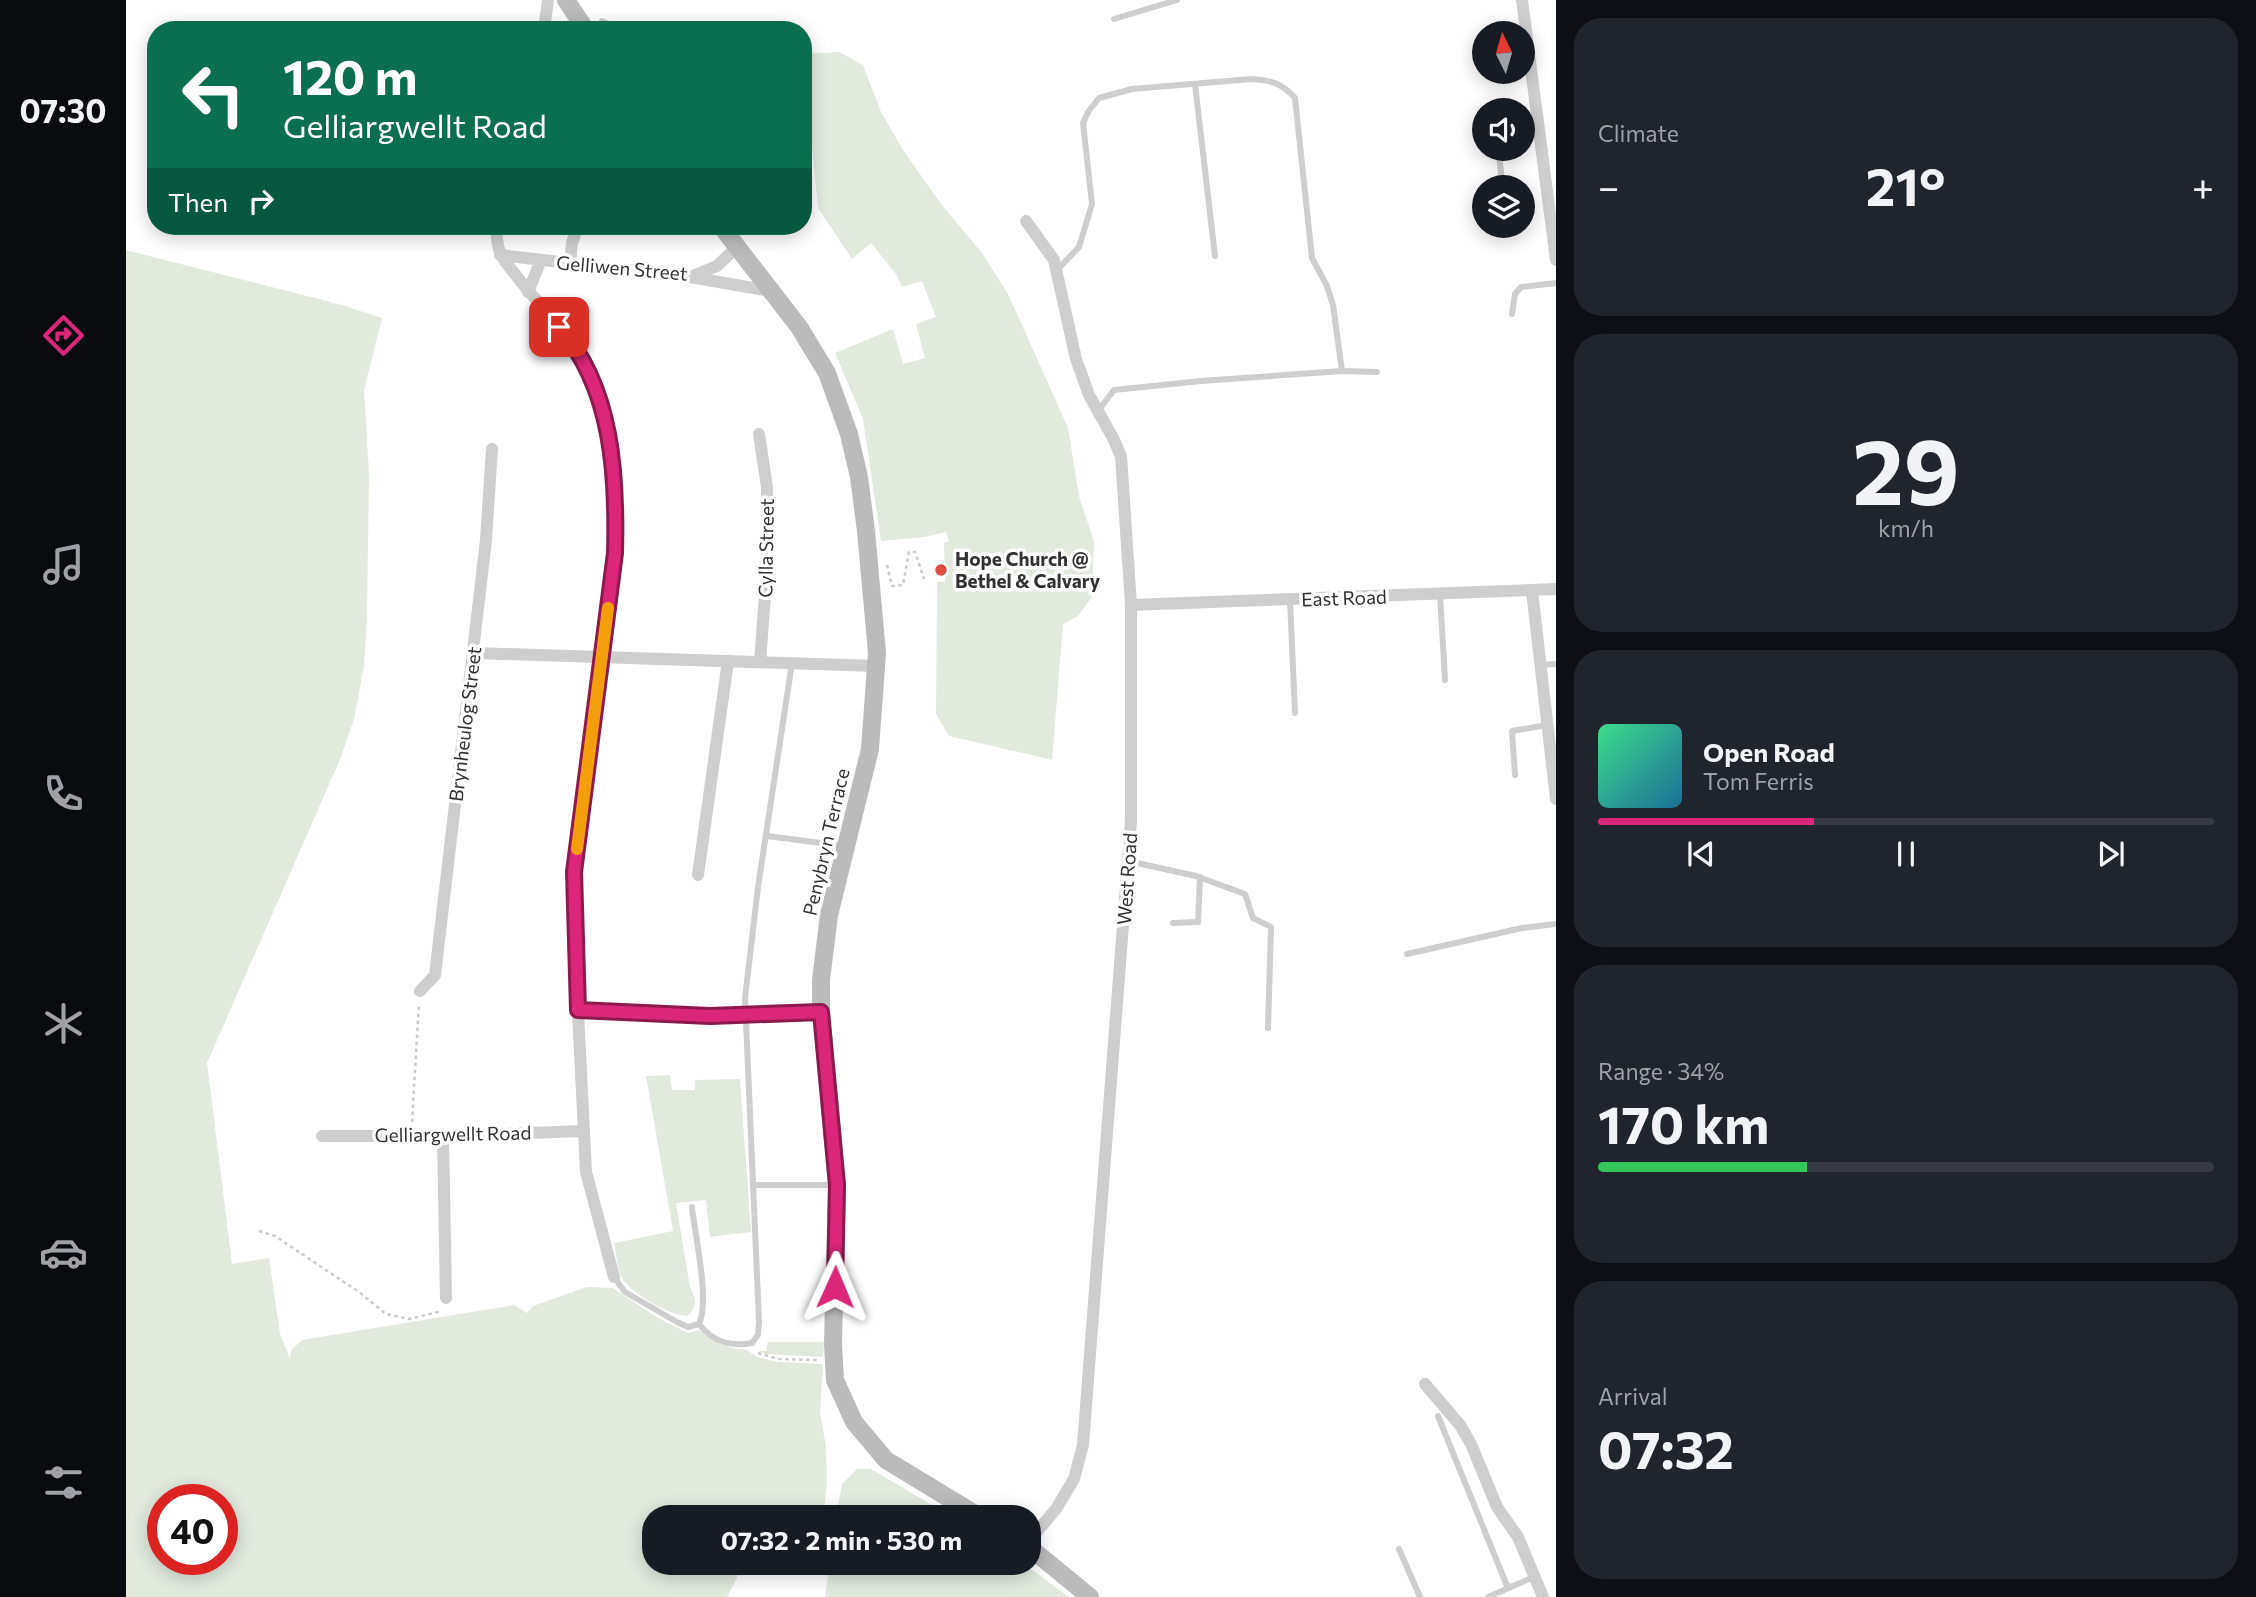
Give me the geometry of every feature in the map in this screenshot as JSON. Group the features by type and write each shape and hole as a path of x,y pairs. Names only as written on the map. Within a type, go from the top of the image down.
{"street":[{"path":"545,21 548,0"},
{"path":"566,0 580,21"},
{"path":"1522,0 1556,260"},
{"name":"West Road","path":"1026,221 1054,260 1076,359 1089,395 1114,438 1121,456 1131,606 1131,808 1128,862 1083,1446 1074,1479 1056,1509 1041,1527"},
{"path":"496,235 500,255 528,292 575,345 595,385 613,462 615,553 574,872 586,1172 614,1277"},
{"path":"570,264 575,235"},
{"name":"Penybryn Terrace","path":"727,235 799,327 827,373 849,434 859,477 866,531 877,653 870,750 829,915 821,980 821,1012 837,1185 833,1344 835,1380 855,1422 886,1460 960,1505"},
{"name":"Gelliwen Street","path":"500,255 690,277 717,266 736,248"},
{"path":"528,292 541,260"},
{"path":"690,277 771,291"},
{"name":"Cylla Street","path":"759,434 767,486 767,569 760,662"},
{"name":"Brynheulog Street","path":"419,991 435,975 474,653 492,449"},
{"name":"East Road","path":"1131,606 1556,589"},
{"path":"1532,591 1556,799"},
{"path":"474,653 876,666"},
{"path":"698,875 728,661"},
{"path":"578,1010 745,1015 821,1012"},
{"name":"Gelliargwellt Road","path":"322,1136 443,1136 584,1131"},
{"path":"443,1136 446,1298"},
{"path":"1425,1384 1461,1425 1497,1507 1518,1537 1543,1597"},
{"path":"1041,1557 1090,1597"}],"lane":[{"path":"1114,19 1177,0"},
{"path":"1056,271 1079,247 1092,205 1083,124 1099,98 1132,89 1251,79 1284,85 1295,98 1312,258 1327,286 1333,305 1342,371"},
{"path":"1195,84 1215,256"},
{"path":"1535,132 1541,131"},
{"path":"1512,314 1515,294 1521,287 1556,283"},
{"path":"1098,411 1114,390 1342,371 1377,372"},
{"path":"1440,594 1445,680"},
{"path":"1290,600 1295,713"},
{"path":"699,1324 708,1335 735,1346 752,1343 758,1335 760,1322 745,998 758,887 792,663"},
{"path":"1541,665 1556,664"},
{"path":"1516,775 1512,731 1548,725"},
{"path":"766,836 845,846"},
{"path":"1128,862 1200,877 1245,894 1253,918 1271,927 1268,1028"},
{"path":"1173,923 1198,922 1200,877"},
{"path":"1407,954 1522,928 1556,924"},
{"path":"754,1185 837,1185"},
{"path":"692,1207 703,1291 704,1313 699,1324"},
{"path":"614,1277 625,1292 677,1322 688,1327 699,1324"},
{"path":"1438,1416 1507,1586 1511,1587"},
{"path":"1399,1549 1420,1597"},
{"path":"1488,1597 1534,1577"}],"path":[{"path":"886,561 892,586 903,585 909,552 915,552 924,579"},
{"path":"412,1136 419,991"},
{"path":"259,1231 275,1236 359,1292 386,1314 408,1319 430,1315 443,1310 446,1298"},
{"path":"752,1343 753,1350 770,1357 835,1361"}],"shaded area":[{"path":"839,52 863,65 881,112 903,150 941,204 982,253 1008,294 1068,428 1079,496 1094,541 1092,597 1078,616 1063,624 1052,760 949,736 936,714 937,582 945,582 944,543 949,541 946,532 881,541 863,419 835,353 893,329 903,364 925,358 916,324 936,317 922,281 902,287 896,274 871,243 852,259 818,208 812,146 812,54"},
{"path":"126,250 342,305 382,318 364,390 369,473 367,617 364,667 354,719 341,757 207,1063 232,1264 269,1258 280,1334 290,1359 291,1350 302,1340 514,1305 527,1313 533,1306 587,1287 613,1288 658,1318 688,1333 699,1330 720,1344 747,1350 757,1357 778,1362 823,1364 820,1412 826,1447 824,1505 642,1505 642,1575 737,1575 727,1597 126,1597"},
{"path":"670,1075 672,1090 695,1090 695,1080 740,1079 751,1232 710,1237 706,1200 676,1203 690,1287 695,1299 693,1309 687,1316 670,1312 650,1302 625,1283 614,1243 673,1231 646,1076"},
{"path":"768,1342 824,1342 823,1357 766,1354 759,1351 766,1351"},
{"path":"857,1469 871,1469 932,1505 838,1505 842,1484"},
{"path":"828,1575 1039,1575 1069,1597 825,1597"}],"slow traffic":[{"path":"577,849 608,608"}],"place":[{"name":"Hope Church @ Bethel & Calvary","path":"941,570"}],"route":[{"path":"559,327 575,345 595,385 613,462 616,505 615,553 574,872 578,1010 710,1016 821,1012 837,1185 835,1287"}]}
